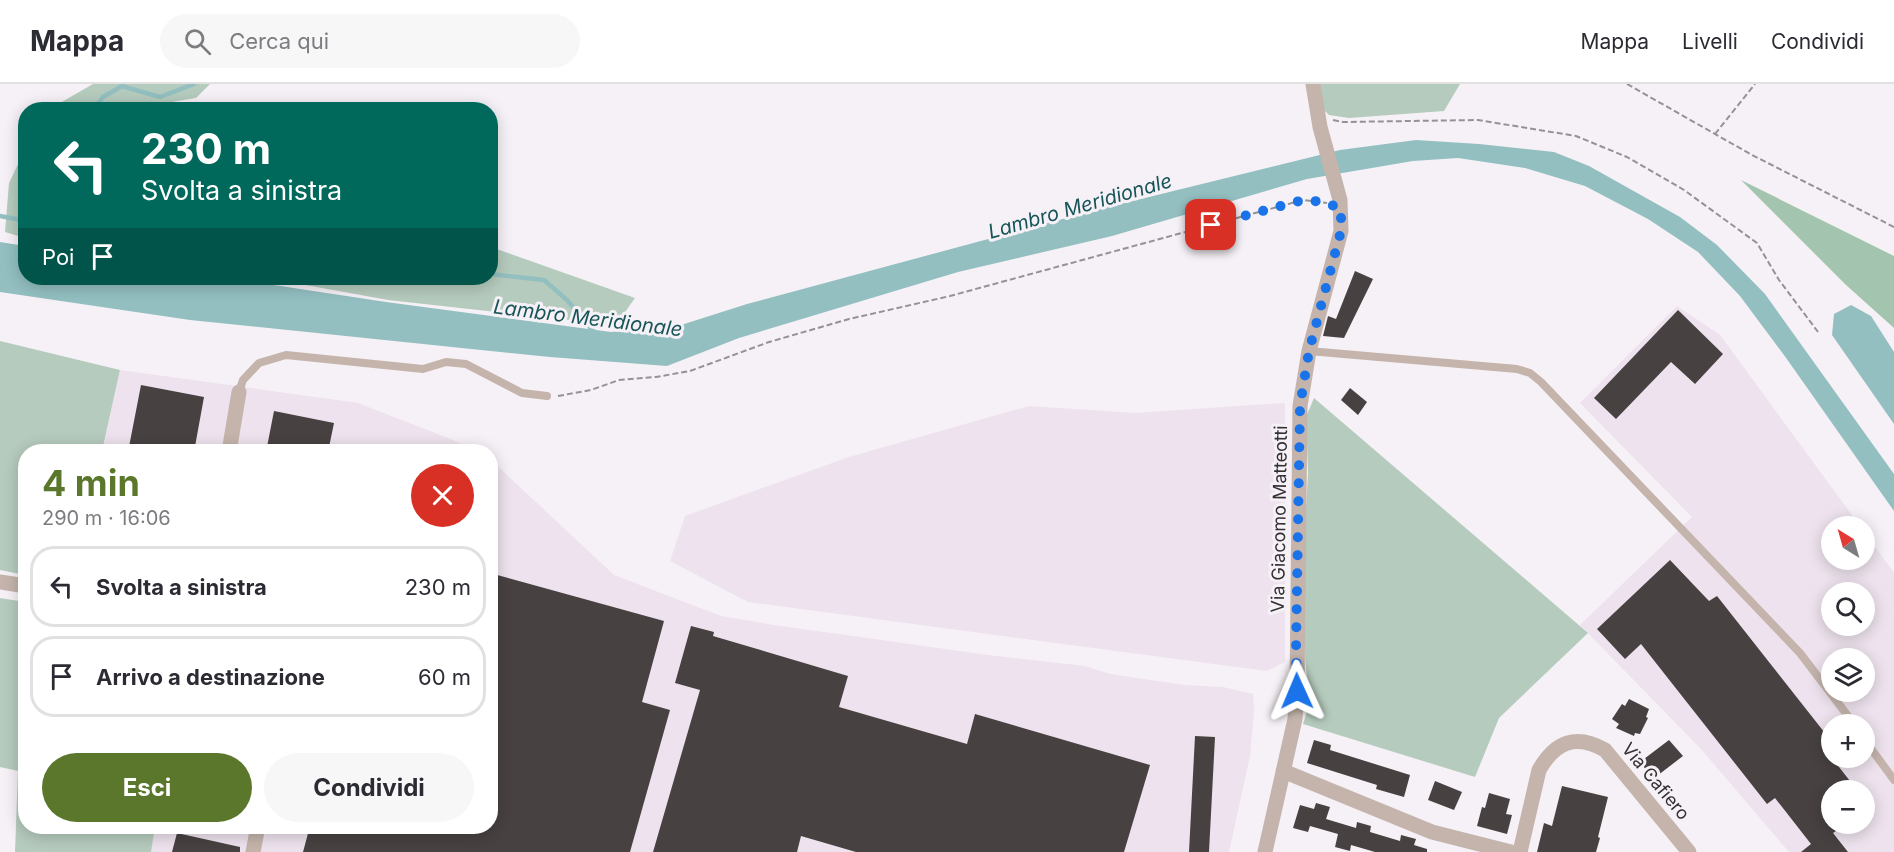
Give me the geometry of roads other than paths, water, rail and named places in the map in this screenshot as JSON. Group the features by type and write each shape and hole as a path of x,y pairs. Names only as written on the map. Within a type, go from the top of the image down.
{"street":[{"name":"Via Giacomo Matteotti","path":"1266,852 1295,719 1300,406 1309,351 1341,231 1341,209 1313,84"},
{"path":"230,444 239,392"},
{"path":"0,582 18,585"},
{"name":"Via Cafiero","path":"1520,852 1539,770 1545,759 1555,748 1567,742 1583,741 1605,750 1689,852"},
{"path":"1283,771 1432,831 1511,852"},
{"path":"253,852 256,834"}],"lane":[{"path":"1309,351 1517,369 1530,373 1800,653 1846,714"},
{"path":"239,392 243,380 260,363 286,355 423,369 446,362 466,364 522,393 547,396"},
{"path":"1875,754 1894,780"}],"water":[{"path":"1416,140 1554,152 1589,166 1680,217 1717,245 1765,294 1894,474 1894,511 1740,296 1698,252 1648,219 1585,186 1525,168 1458,158 1413,161 1307,179 1112,236 958,272 739,338 667,366 550,357 190,320 0,292 0,242 18,245 18,285 273,285 611,332 678,326 747,304 1092,211 1340,150"},
{"path":"1851,305 1871,316 1894,352 1894,424 1832,335 1834,314"}],"waterway":[{"path":"99,102 103,97 122,86 160,97 194,84"},
{"path":"0,216 18,219"},
{"name":"Lambro Meridionale","path":"498,275 544,280 567,300 594,332"}]}
